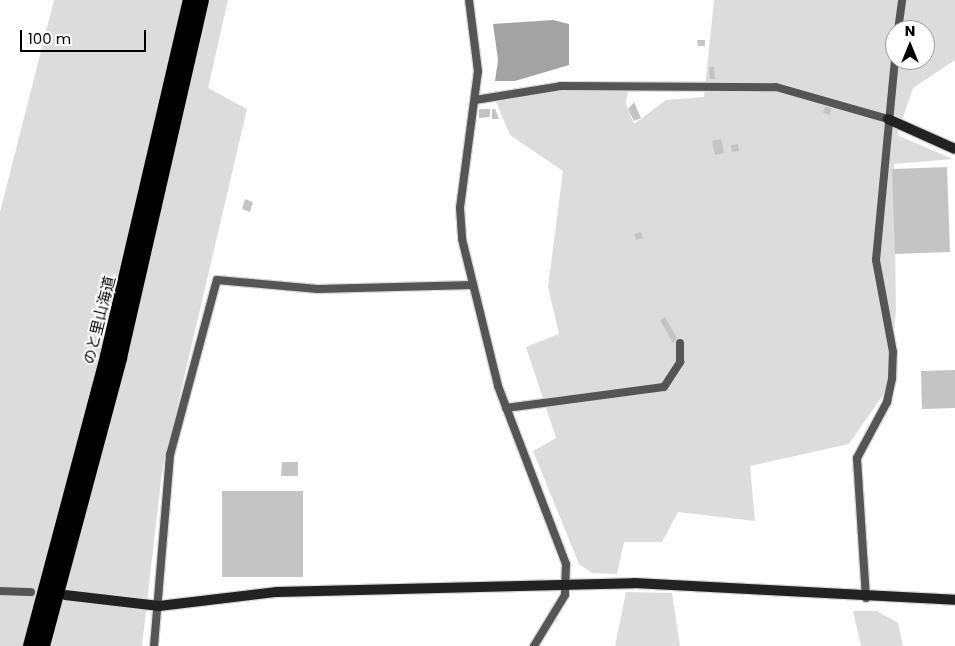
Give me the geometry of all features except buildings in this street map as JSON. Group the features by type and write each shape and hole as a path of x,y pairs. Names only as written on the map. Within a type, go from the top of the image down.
{"highway":[{"name":"のと里山海道","path":"30,646 107,356 190,0"},
{"name":"のと里山海道","path":"43,646 120,358 202,0"}],"street":[{"path":"469,0 478,53 475,100 460,208 472,284 506,408 560,544 566,583 565,595 534,646"},
{"path":"899,20 902,0"},
{"path":"866,598 857,458 887,402 893,352 876,260 894,70"},
{"path":"475,100 561,86 776,87 888,119 955,149"},
{"path":"154,646 159,606 170,455 217,280 318,289 472,284"},
{"path":"506,408 664,387 680,362 680,343"},
{"path":"65,595 159,606 277,592 566,583 634,583 866,598 955,600"},
{"path":"0,591 31,592"}],"shaded area":[{"path":"54,0 228,0 208,88 247,109 162,472 142,646 0,646 0,212"},
{"path":"714,0 955,0 955,60 913,88 897,135 953,159 894,164 896,311 888,388 849,444 750,466 755,521 678,512 662,542 624,542 617,574 592,573 579,564 533,451 556,438 526,347 559,334 548,287 563,171 510,135 496,102 561,90 628,91 626,104 634,124 666,100 704,97"},
{"path":"553,20 569,24 569,65 515,81 495,81 498,60 493,24"},
{"path":"626,592 672,593 680,646 615,646"},
{"path":"853,611 877,611 898,623 903,646 861,646"}]}
